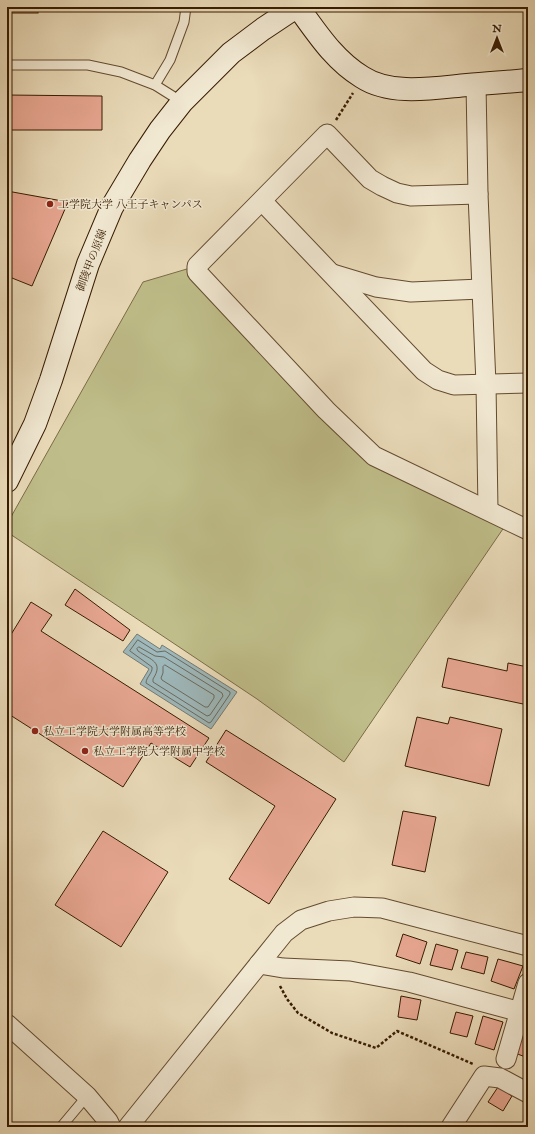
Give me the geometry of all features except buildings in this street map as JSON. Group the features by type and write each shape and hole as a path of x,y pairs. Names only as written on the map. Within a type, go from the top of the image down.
{"street":[{"path":"297,7 323,42 341,62 362,78 377,84 394,88 421,89 528,80"},
{"name":"御陵甲の原線","path":"7,481 35,424 51,380 88,264 112,207 140,160 160,130 182,102 231,53 263,29 297,7"},
{"path":"476,84 478,194 486,384 488,510"},
{"path":"478,194 411,196 397,193 370,179 327,134 197,266 197,272 326,410 374,456 528,530"},
{"path":"262,201 424,371 438,380 454,385 528,383"},
{"path":"332,274 376,287 411,292 482,289"},
{"path":"128,1127 265,965 284,933 301,920 329,911 354,907 382,908 528,946"},
{"path":"265,965 283,968 350,971 402,981 524,1013"},
{"path":"506,1059 524,1013 528,983"},
{"path":"8,1026 87,1096 108,1121 111,1127"},
{"path":"451,1127 484,1076 500,1078 528,1093"}],"lane":[{"path":"155,85 170,60 184,22 186,7"},
{"path":"7,65 88,65 121,72 155,85 182,102"},
{"path":"61,1127 87,1096"}],"path":[{"path":"327,134 362,78"},
{"path":"265,965 298,1013 332,1033 376,1048 397,1030 468,1061 482,1069 484,1076"}],"shaded area":[{"path":"197,266 374,456 509,520 344,762 257,699 7,532 7,524 143,282"}],"water":[{"path":"137,634 160,649 162,645 237,692 211,729 140,684 149,669 123,652"}],"place":[{"name":"工学院大学 八王子キャンパス","path":"50,204"},
{"name":"私立工学院大学附属高等学校","path":"35,731"},
{"name":"私立工学院大学附属中学校","path":"85,751"}]}
